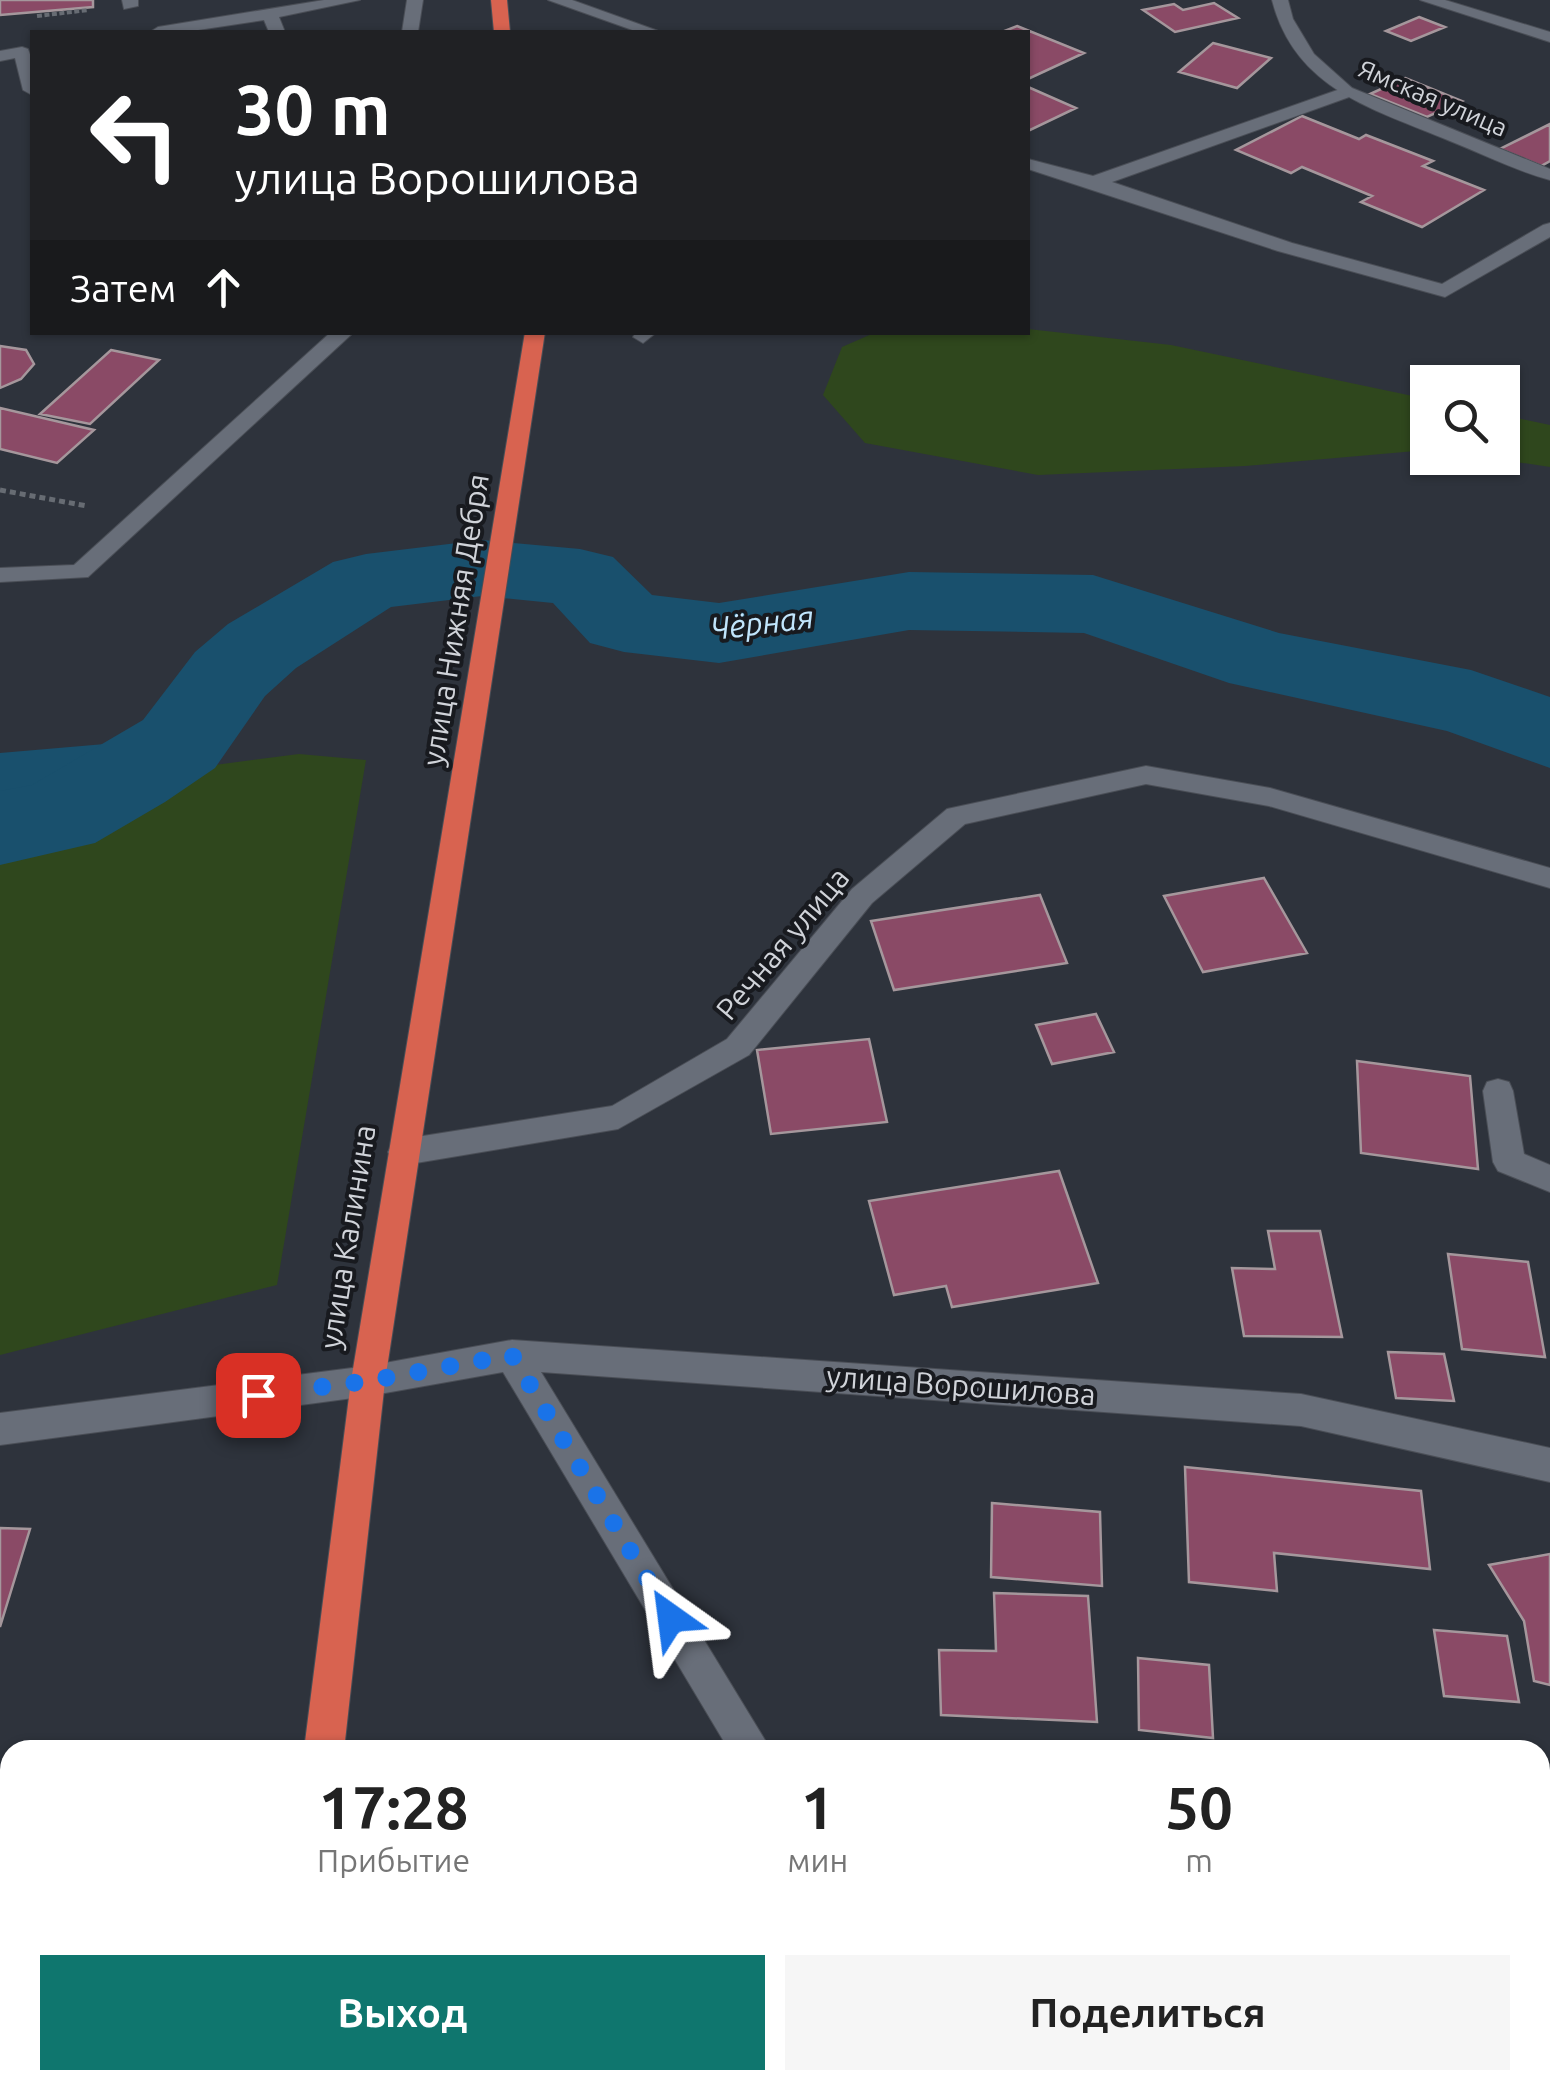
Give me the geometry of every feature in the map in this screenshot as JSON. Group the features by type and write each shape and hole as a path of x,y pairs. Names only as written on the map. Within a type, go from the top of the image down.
{"highway":[{"path":"499,0 502,30"},
{"name":"улица Нижняя Дебря","path":"441,917 536,335"},
{"name":"улица Калинина","path":"325,1740 368,1381 441,917"}],"street":[{"path":"170,30 352,0"},
{"path":"410,30 415,0"},
{"path":"556,0 647,30"},
{"name":"Ямская улица","path":"1280,0 1284,19 1307,57 1346,92 1550,175"},
{"path":"1428,0 1550,37"},
{"path":"578,5 587,30"},
{"path":"270,14 276,30"},
{"path":"0,56 22,52 30,82"},
{"path":"1094,182 1346,92"},
{"path":"1030,165 1094,182 1286,247 1445,291 1550,229"},
{"path":"0,575 80,572 341,335"},
{"name":"Речная улица","path":"404,1152 618,1117 738,1048 862,896 957,816 1146,775 1270,796 1550,878"},
{"path":"1498,1091 1509,1162 1550,1179"},
{"path":"512,1355 745,1740"},
{"name":"улица Ворошилова","path":"0,1428 368,1381 512,1355 1301,1410 1550,1465"}],"path":[{"path":"37,16 130,3"},
{"path":"0,490 139,516"}],"green space":[{"path":"1030,329 1171,345 1410,395 1410,451 1245,466 1038,475 865,443 823,395 842,347 869,335 1030,335"},
{"path":"1520,419 1550,425 1550,467 1520,462"},
{"path":"299,754 366,760 277,1285 0,1355 0,846 116,809 184,769"}],"water":[{"path":"140,741 179,744 184,769 116,809 0,846 0,753"}],"building":[{"path":"0,0 93,0 93,7 0,15"},
{"path":"1214,3 1238,18 1175,32 1143,10 1174,4 1183,10"},
{"path":"1419,17 1445,27 1411,41 1386,31"},
{"path":"1030,31 1084,53 1030,78"},
{"path":"1213,43 1271,58 1237,88 1179,72"},
{"path":"1405,78 1462,101 1427,117 1370,94"},
{"path":"1030,88 1076,108 1030,130"},
{"path":"1302,116 1359,139 1366,135 1433,161 1423,166 1484,190 1422,227 1361,202 1372,196 1302,167 1291,173 1236,150"},
{"path":"1550,124 1550,161 1541,166 1500,149"},
{"path":"0,346 26,350 34,364 21,379 0,388"},
{"path":"111,350 159,360 90,424 40,414"},
{"path":"0,408 94,430 57,463 0,449"},
{"path":"1264,878 1307,953 1203,972 1164,896"},
{"path":"1040,895 1067,963 894,990 871,921"},
{"path":"1096,1014 1114,1052 1052,1064 1036,1025"},
{"path":"869,1039 887,1122 771,1134 757,1050"},
{"path":"1357,1061 1470,1076 1478,1169 1361,1153"},
{"path":"1059,1171 1098,1283 952,1307 946,1286 894,1295 869,1201"},
{"path":"1268,1231 1320,1231 1342,1337 1244,1336 1232,1268 1275,1269"},
{"path":"1448,1254 1528,1262 1545,1357 1462,1349"},
{"path":"1388,1352 1444,1354 1454,1401 1396,1398"},
{"path":"1185,1467 1421,1491 1430,1569 1274,1553 1277,1591 1189,1582"},
{"path":"992,1503 1100,1512 1102,1586 991,1577"},
{"path":"0,1528 30,1529 0,1627"},
{"path":"1550,1554 1550,1685 1534,1681 1524,1621 1489,1565"},
{"path":"994,1593 1088,1596 1097,1722 941,1715 939,1650 996,1651"},
{"path":"1434,1630 1507,1636 1519,1702 1444,1696"},
{"path":"1138,1658 1209,1665 1213,1738 1139,1730"}],"waterway":[{"name":"Чёрная","path":"0,828 58,817 179,744 230,674 262,646 366,582 482,568 580,577 624,622 719,633 909,601 1093,604 1263,661 1471,703 1550,734"}],"route":[{"path":"258,1395 368,1381 512,1355 671,1618"}]}
